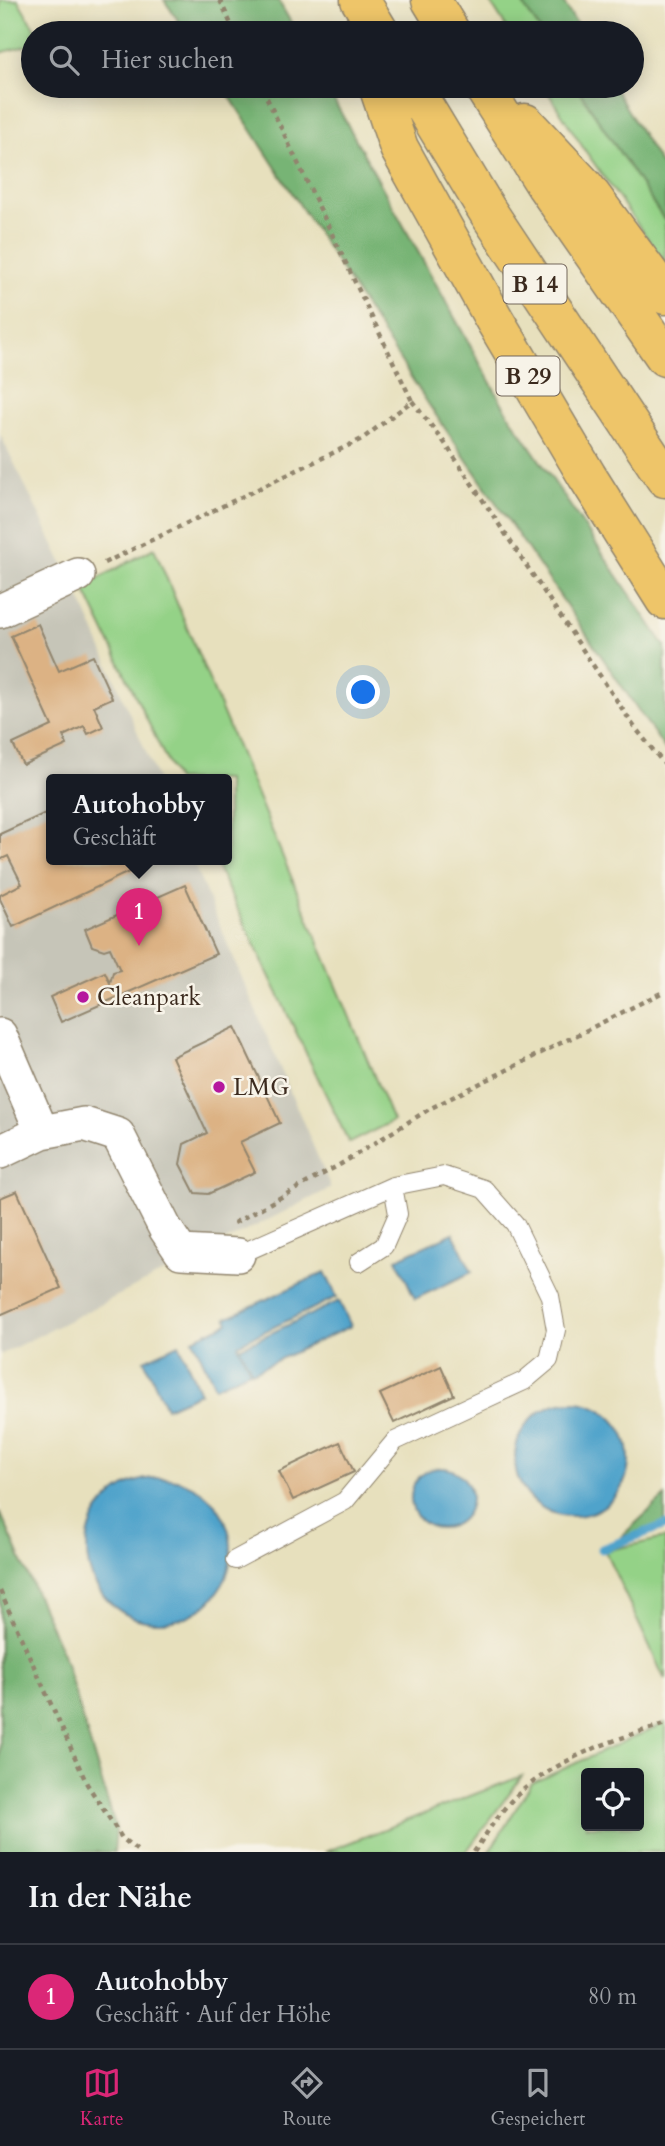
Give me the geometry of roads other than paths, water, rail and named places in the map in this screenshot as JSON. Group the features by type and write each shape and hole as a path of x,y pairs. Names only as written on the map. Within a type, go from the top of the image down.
{"highway":[{"path":"348,0 356,21"},
{"path":"360,0 373,21"},
{"path":"431,0 444,21"},
{"name":"B 29","path":"382,98 399,148 494,318 587,476 665,600"},
{"name":"B 14","path":"419,98 488,212 665,478"},
{"path":"490,98 545,186 665,357"},
{"path":"501,98 585,187 665,295"}],"street":[{"path":"0,611 78,575"},
{"path":"0,1035 42,1132"},
{"path":"0,1152 42,1132 84,1124 118,1135 165,1228 181,1252 232,1241"}],"lane":[{"path":"232,1241 393,1186 444,1177 484,1189 515,1224 550,1296 556,1330 550,1360 524,1381 395,1441 345,1501 235,1560"},
{"path":"359,1262 384,1246 398,1214 393,1186"}],"water":[{"path":"453,1233 472,1272 415,1299 397,1259"},
{"path":"325,1272 337,1297 238,1344 239,1348 339,1301 351,1326 252,1372 240,1349 250,1371 215,1387 193,1339 228,1323 226,1318"},
{"path":"179,1344 200,1393 166,1408 144,1360"},
{"path":"572,1402 594,1406 612,1419 625,1437 629,1459 625,1481 612,1499 594,1512 572,1516 550,1512 532,1499 519,1481 515,1459 519,1437 532,1419 550,1406"},
{"path":"441,1468 458,1473 466,1481 471,1498 466,1515 458,1523 441,1528 424,1523 416,1515 411,1498 416,1481 424,1473"},
{"path":"159,1478 186,1484 210,1499 225,1523 231,1550 225,1577 210,1601 186,1616 159,1622 132,1616 108,1601 93,1577 87,1550 93,1523 108,1499 132,1484"}],"waterway":[{"path":"602,1549 665,1525"}],"place":[{"name":"Autohobby","path":"139,946"},
{"name":"Cleanpark","path":"83,997"},
{"name":"LMG","path":"219,1087"}]}
